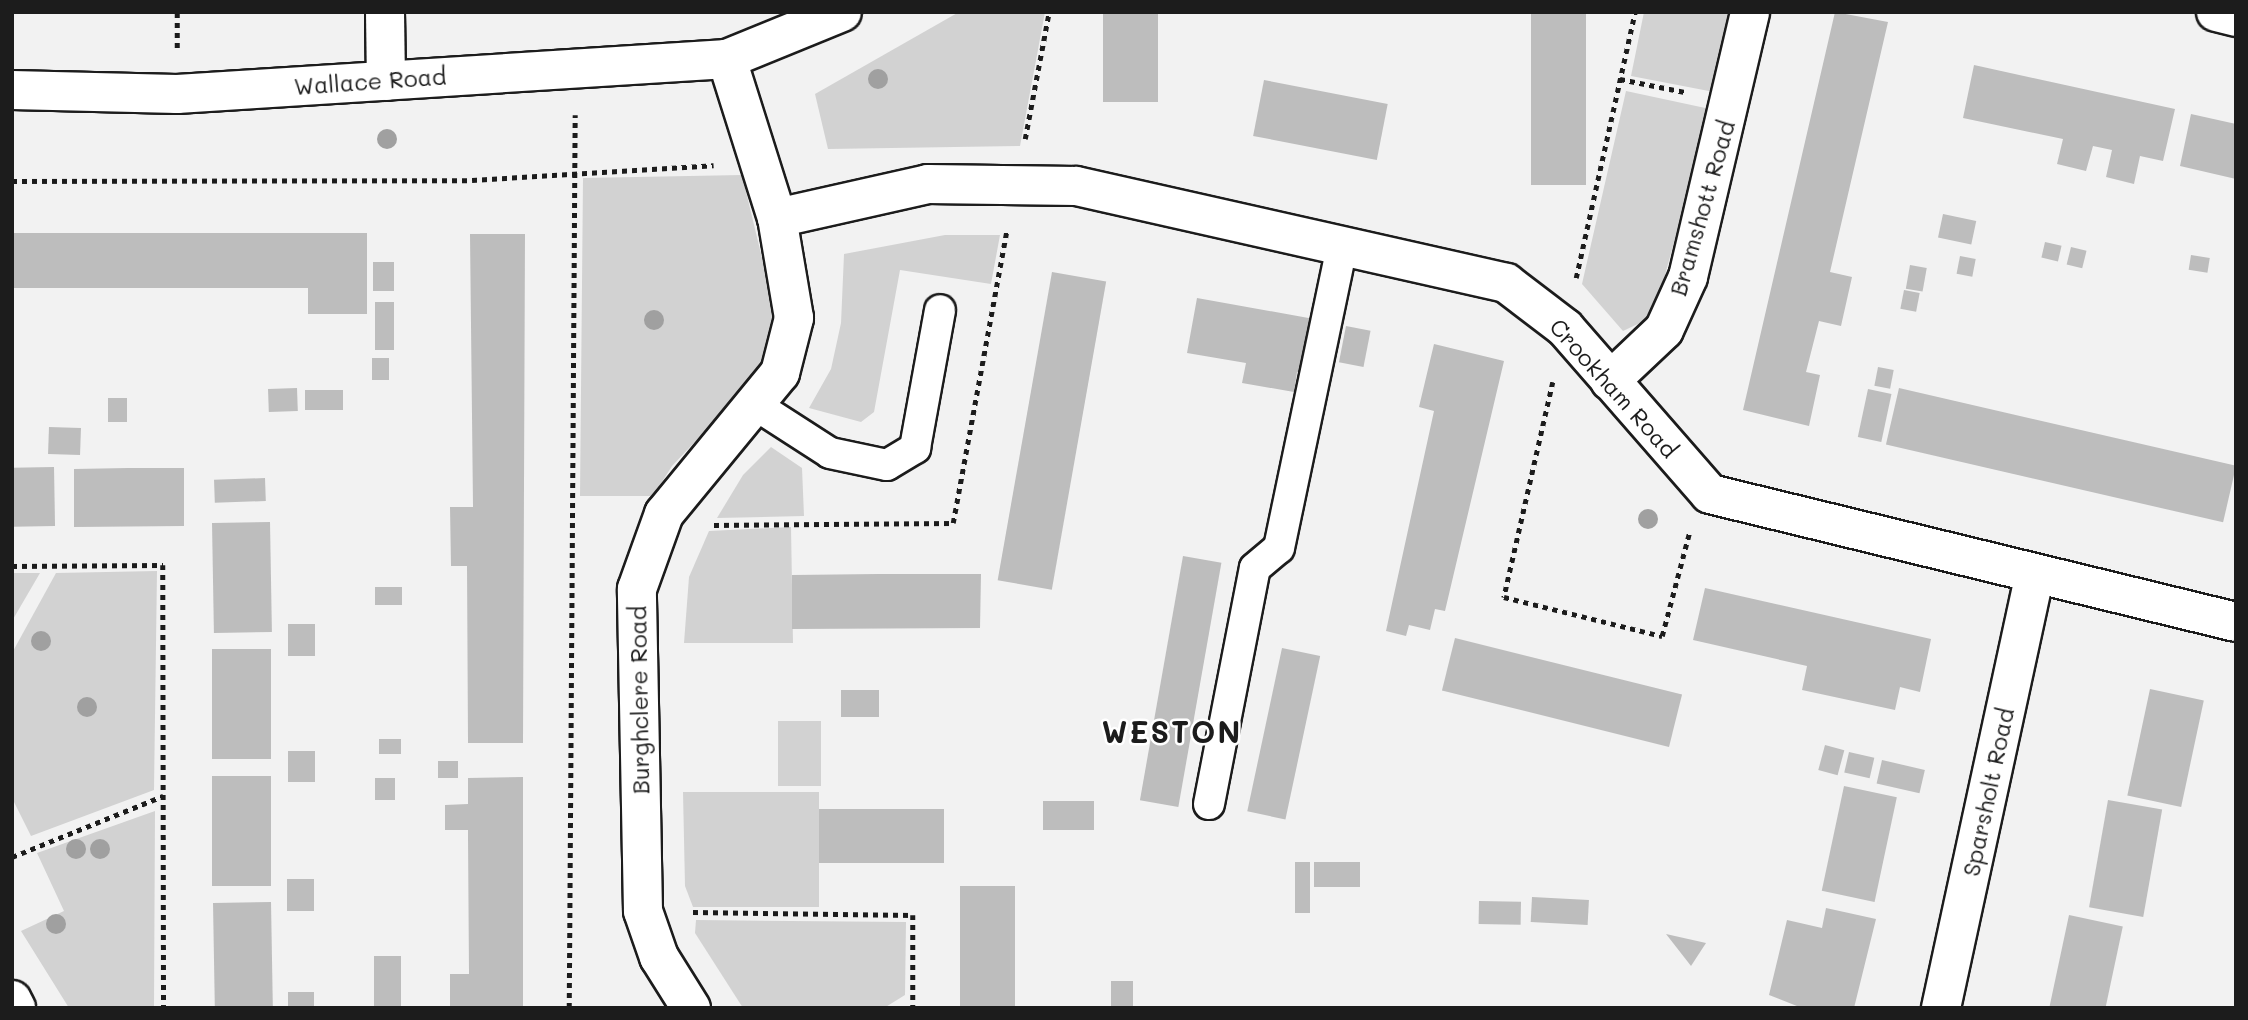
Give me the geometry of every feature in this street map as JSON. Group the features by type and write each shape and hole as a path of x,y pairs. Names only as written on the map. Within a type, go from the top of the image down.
{"street":[{"path":"386,12 386,80"},
{"name":"Wallace Road","path":"12,90 177,94 727,59 842,12"},
{"name":"Bramshott Road","path":"1610,381 1664,330 1688,277 1732,102 1750,12"},
{"path":"2216,12 2236,17"},
{"name":"Burghclere Road","path":"691,1008 659,957 643,911 637,589 664,514 780,373 794,318 777,218 727,59"},
{"name":"Crookham Road","path":"777,218 928,184 1076,186 1506,283 1565,328 1710,494 2034,577 2236,622"},
{"name":"Sparsholt Road","path":"1941,1008 2034,577"},
{"path":"12,1000 16,1008"}],"lane":[{"path":"1209,804 1255,568 1279,548 1342,246"},
{"path":"754,404 830,453 887,465 915,448 940,310"}],"path":[{"path":"1016,185 1049,12"},
{"path":"1635,12 1504,597 1662,636 1701,484"},
{"path":"569,1008 575,68"},
{"path":"1620,79 1732,102"},
{"path":"12,181 472,180 575,170 760,163"},
{"path":"12,566 163,565 164,1008"},
{"path":"12,857 163,796"},
{"path":"643,911 913,915 913,1008"}],"shaded area":[{"path":"959,12 1045,12 1020,146 828,149 815,94"},
{"path":"1644,12 1728,12 1714,92 1631,76"},
{"path":"1626,91 1710,109 1658,301 1642,322 1623,331 1582,284"},
{"path":"742,175 776,316 759,374 672,466 653,496 580,496 583,178"},
{"path":"945,235 1000,235 991,284 900,270 874,412 861,422 809,408 831,369 841,323 844,254"},
{"path":"771,447 802,468 804,516 717,518 743,475"},
{"path":"791,527 793,643 684,643 689,577 709,531"},
{"path":"157,571 154,790 31,836 12,798 12,653 56,573"},
{"path":"12,573 40,573 12,621"},
{"path":"778,721 821,721 821,786 778,786"},
{"path":"683,792 819,792 819,907 693,907 685,886"},
{"path":"155,811 154,1008 69,1008 21,931 64,911 37,853"},
{"path":"696,920 906,922 905,995 884,1008 743,1008 695,933"}],"building":[{"path":"1103,12 1158,12 1158,102 1103,102"},
{"path":"1531,12 1586,12 1586,185 1531,185"},
{"path":"1835,12 1888,22 1830,272 1852,277 1841,326 1819,321 1806,372 1820,375 1809,426 1743,410"},
{"path":"1974,65 2175,109 2163,161 2140,156 2134,184 2106,177 2112,150 2093,146 2086,171 2057,164 2063,139 1963,118"},
{"path":"1264,80 1388,104 1377,160 1253,136"},
{"path":"2191,114 2236,124 2236,179 2180,166"},
{"path":"1943,214 1976,221 1971,245 1938,237"},
{"path":"13,233 367,233 367,314 308,314 308,288 13,288"},
{"path":"470,234 525,234 523,743 468,743 467,566 451,566 450,507 473,507"},
{"path":"2045,242 2062,246 2058,261 2041,258"},
{"path":"2071,247 2087,251 2082,268 2067,264"},
{"path":"2191,255 2210,258 2207,273 2189,270"},
{"path":"1960,256 1976,259 1972,277 1957,274"},
{"path":"373,262 394,262 394,291 373,291"},
{"path":"1910,265 1927,268 1923,292 1906,289"},
{"path":"1052,272 1106,282 1052,590 998,580"},
{"path":"1904,290 1920,293 1916,312 1900,309"},
{"path":"1197,298 1314,319 1304,373 1297,372 1294,392 1242,383 1246,363 1187,353"},
{"path":"375,302 394,302 394,350 375,350"},
{"path":"1346,326 1371,331 1363,367 1339,362"},
{"path":"1434,344 1504,361 1445,611 1435,609 1430,630 1409,625 1406,636 1386,631 1434,411 1419,407"},
{"path":"372,358 389,358 389,380 372,380"},
{"path":"1878,367 1894,370 1890,389 1874,386"},
{"path":"297,388 298,411 269,412 268,389"},
{"path":"1899,388 2236,466 2223,522 1886,445"},
{"path":"1868,389 1891,394 1881,442 1858,437"},
{"path":"305,390 343,390 343,410 305,410"},
{"path":"108,398 127,398 127,422 108,422"},
{"path":"49,427 81,428 80,455 48,454"},
{"path":"54,467 55,526 13,527 12,468"},
{"path":"184,468 184,526 74,527 74,469"},
{"path":"265,478 266,501 215,503 214,480"},
{"path":"270,522 272,632 214,633 212,523"},
{"path":"1183,556 1221,563 1178,807 1140,800"},
{"path":"981,574 980,628 792,629 792,575"},
{"path":"375,587 402,587 402,605 375,605"},
{"path":"1705,588 1931,639 1920,692 1900,687 1895,710 1802,690 1807,666 1693,640"},
{"path":"288,624 315,624 315,656 288,656"},
{"path":"1455,638 1682,695 1669,747 1442,690"},
{"path":"1282,648 1320,656 1285,819 1247,811"},
{"path":"212,649 271,649 271,759 212,759"},
{"path":"2150,689 2204,700 2181,807 2127,796"},
{"path":"841,690 879,690 879,717 841,717"},
{"path":"379,739 401,739 401,754 379,754"},
{"path":"1825,745 1844,750 1838,775 1818,770"},
{"path":"288,751 315,751 315,782 288,782"},
{"path":"1849,752 1874,758 1870,778 1844,772"},
{"path":"1882,760 1925,770 1919,793 1877,783"},
{"path":"438,761 458,761 458,778 438,778"},
{"path":"212,776 271,776 271,886 212,886"},
{"path":"523,777 523,1008 450,1008 450,974 469,974 468,830 445,830 445,805 468,804 468,778"},
{"path":"375,778 395,778 395,800 375,800"},
{"path":"1844,786 1897,797 1875,902 1822,891"},
{"path":"2108,800 2162,810 2143,917 2089,907"},
{"path":"1043,801 1094,801 1094,830 1043,830"},
{"path":"819,809 944,809 944,863 819,863"},
{"path":"1295,862 1310,862 1310,913 1295,913"},
{"path":"1314,862 1360,862 1360,887 1314,887"},
{"path":"287,879 314,879 314,911 287,911"},
{"path":"960,886 1015,886 1015,1008 960,1008"},
{"path":"1532,897 1589,900 1588,925 1531,922"},
{"path":"1479,901 1521,902 1521,925 1479,924"},
{"path":"271,902 273,1008 215,1008 213,903"},
{"path":"1826,908 1876,919 1854,1008 1802,1008 1769,995 1787,920 1822,928"},
{"path":"2069,915 2123,926 2105,1008 2049,1008"},
{"path":"1666,934 1706,943 1691,966"},
{"path":"374,956 401,956 401,1008 374,1008"},
{"path":"1111,981 1133,981 1133,1008 1111,1008"},
{"path":"288,992 314,992 314,1008 288,1008"}],"district":[{"name":"WESTON","path":"1172,731"}]}
